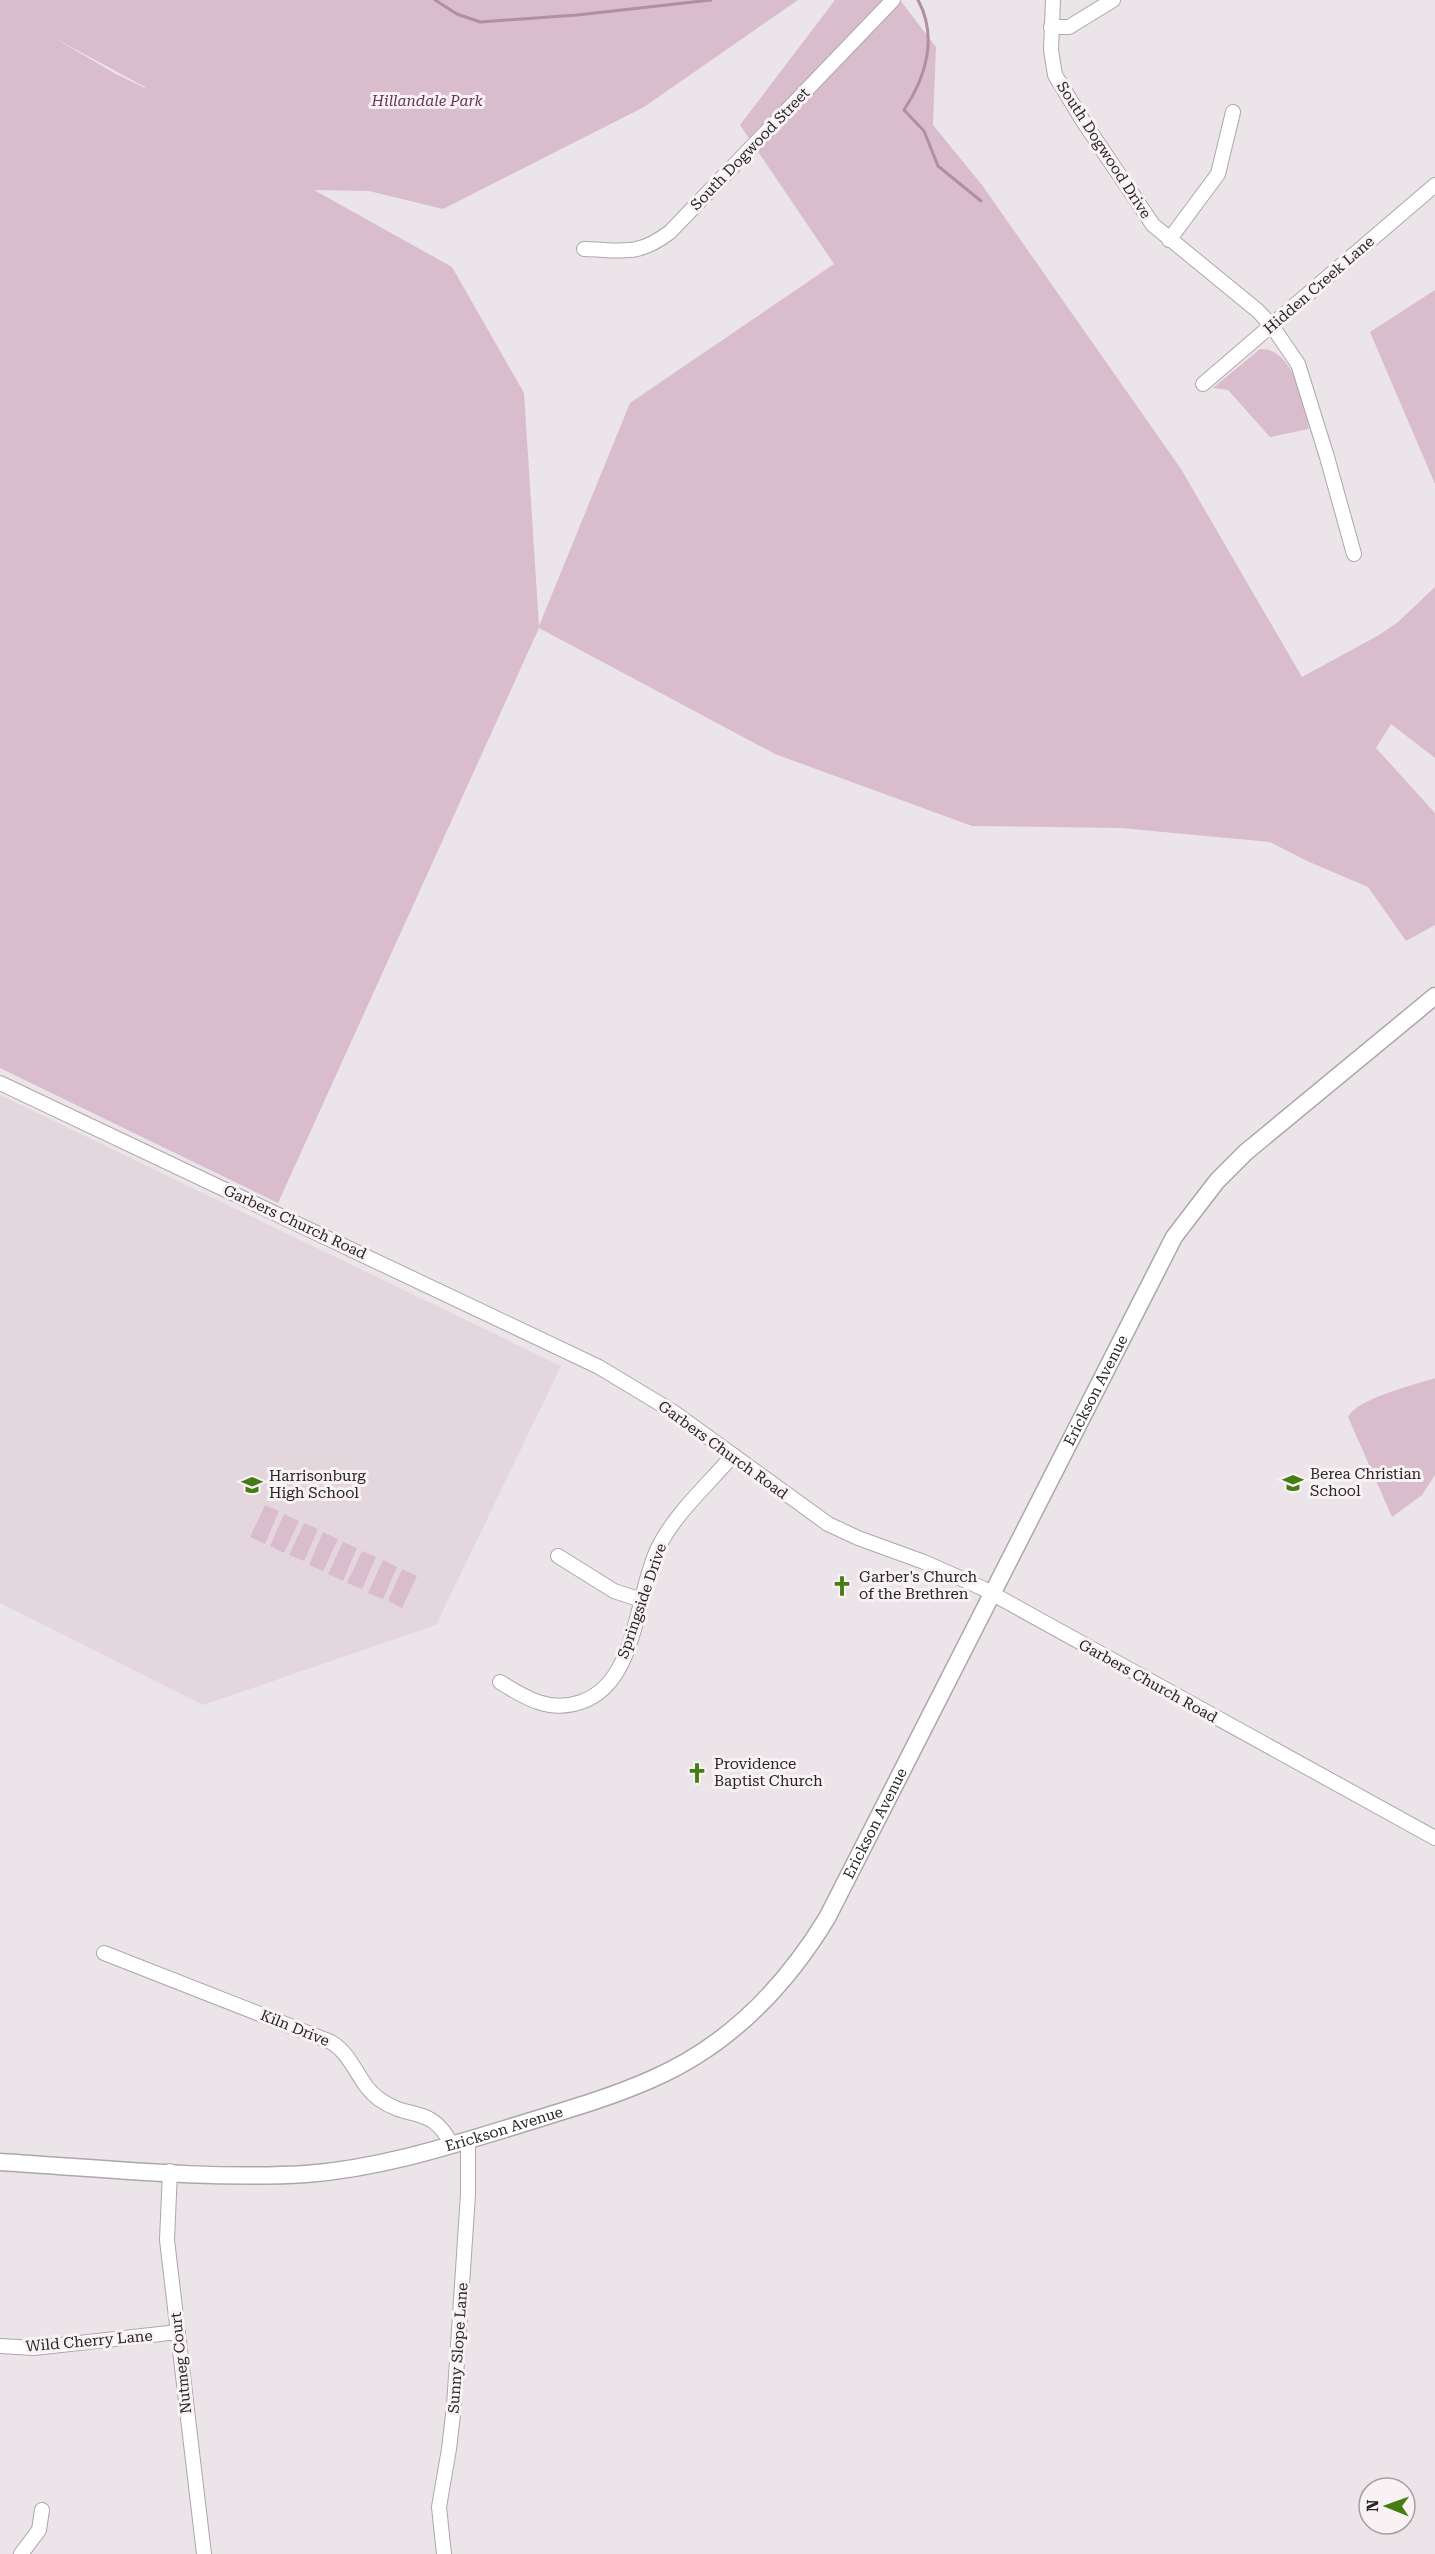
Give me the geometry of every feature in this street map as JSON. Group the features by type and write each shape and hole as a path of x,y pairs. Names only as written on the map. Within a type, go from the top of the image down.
{"main road":[{"name":"Erickson Avenue","path":"0,2162 261,2175 306,2174 384,2163 460,2143 605,2097 655,2078 690,2060 719,2040 777,1989 827,1918 1154,1273 1188,1215 1216,1181 1246,1152 1435,996"}],"street":[{"name":"South Dogwood Street","path":"584,249 639,250 652,245 670,231 893,0"},
{"name":"South Dogwood Drive","path":"1053,0 1051,50 1055,75 1141,210 1169,240 1244,297 1272,326 1303,375 1354,554"},
{"path":"1051,27 1069,27 1113,0"},
{"path":"1169,240 1218,174 1233,112"},
{"name":"Hidden Creek Lane","path":"1203,384 1435,185"},
{"name":"Garbers Church Road","path":"0,1083 590,1362 648,1395 828,1524 924,1562 993,1594 1435,1838"},
{"name":"Springside Drive","path":"500,1682 525,1698 549,1706 570,1705 594,1696 610,1682 621,1665 656,1552 668,1530 732,1455"},
{"path":"558,1557 614,1591 641,1600"},
{"name":"Kiln Drive","path":"104,1953 331,2042 346,2054 377,2097 398,2109 429,2117 460,2143"},
{"name":"Sunny Slope Lane","path":"444,2554 438,2507 450,2449 468,2194 460,2143"},
{"name":"Nutmeg Court","path":"170,2171 167,2240 204,2554"},
{"name":"Wild Cherry Lane","path":"0,2346 45,2347 178,2332"},
{"path":"21,2554 39,2530 42,2510"}],"shaded area":[{"name":"Harrisonburg High School","path":"0,1095 561,1366 436,1625 203,1705 0,1603"}],"green space":[{"name":"Hillandale Park","path":"0,0 798,0 644,107 443,209 369,191 314,190 452,267 524,393 539,626 630,403 834,264 740,125 835,0 900,0 936,47 933,125 982,185 1181,469 1302,677 1379,635 1398,622 1435,587 1435,758 1391,724 1376,748 1435,813 1435,925 1406,941 1368,887 1307,861 1270,842 1121,828 972,826 775,754 539,628 278,1203 0,1068","holes":["51,36 145,87 116,74"]},
{"path":"1435,290 1435,484 1370,332"},
{"path":"1260,349 1272,351 1289,367 1300,392 1309,429 1270,437 1228,390 1213,388"},
{"path":"1435,1378 1435,1475 1422,1495 1392,1517 1348,1417 1354,1410 1374,1398"},
{"path":"265,1505 279,1511 265,1544 250,1537"},
{"path":"284,1514 299,1521 284,1553 270,1546"},
{"path":"304,1523 318,1529 304,1561 289,1555"},
{"path":"323,1532 338,1539 323,1571 309,1565"},
{"path":"343,1542 357,1548 343,1581 328,1574"},
{"path":"362,1551 376,1557 362,1589 347,1583"},
{"path":"383,1560 397,1567 383,1599 368,1593"},
{"path":"402,1569 417,1576 402,1608 388,1601"}],"waterway":[{"path":"435,0 457,14 480,22 577,15 711,0"},
{"path":"918,0 927,28 927,56 918,84 904,110 924,131 938,166 981,201"}],"place":[{"name":"Berea Christian School","path":"1293,1483"},
{"name":"Harrisonburg High School","path":"252,1485"},
{"name":"Garber's Church of the Brethren","path":"842,1586"},
{"name":"Providence Baptist Church","path":"697,1773"}]}
